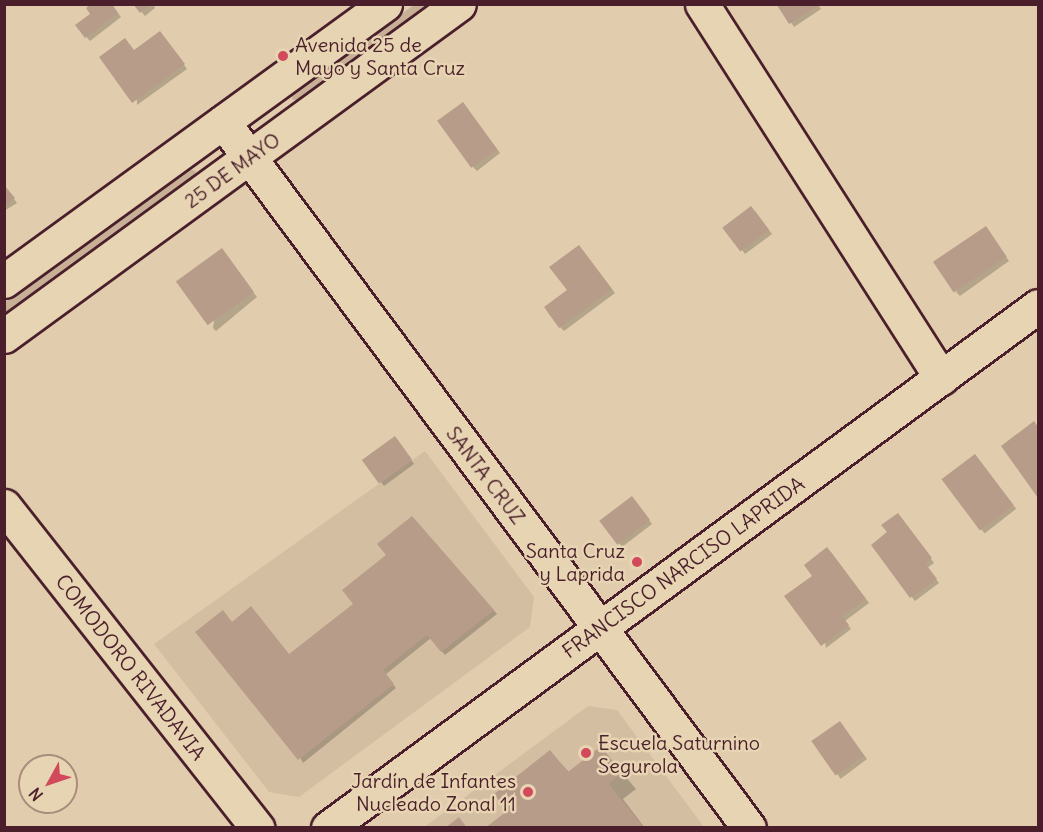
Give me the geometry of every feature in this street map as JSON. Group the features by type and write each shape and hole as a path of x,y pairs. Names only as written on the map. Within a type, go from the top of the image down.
{"street":[{"path":"4,281 385,4"},
{"name":"25 DE MAYO","path":"4,336 459,4"},
{"path":"702,4 940,378"},
{"name":"SANTA CRUZ","path":"223,122 749,828"},
{"name":"FRANCISCO NARCISO LAPRIDA","path":"328,828 1038,306"},
{"name":"COMODORO RIVADAVIA","path":"4,506 257,828"}],"shaded area":[{"path":"414,5 430,5 298,101 292,99 293,93"},
{"path":"189,169 196,171 194,178 5,315 4,303"},
{"path":"425,451 534,597 530,627 299,797 269,792 154,644"},
{"name":"Escuela Saturnino Segurola","path":"588,706 617,710 704,827 423,828"}],"building":[{"path":"91,4 112,4 118,13 85,38 75,25 90,14 86,8"},
{"path":"133,4 151,4 140,13"},
{"path":"777,5 819,5 789,24"},
{"path":"160,31 185,64 132,103 99,57 125,38 134,50"},
{"path":"463,102 497,149 471,168 437,121"},
{"path":"4,185 15,198 4,206"},
{"path":"751,206 769,230 740,252 722,228"},
{"path":"986,226 1007,257 954,292 933,262"},
{"path":"579,245 612,289 559,328 544,307 567,290 549,267"},
{"path":"222,248 254,292 208,325 176,282"},
{"path":"1034,421 1038,427 1038,498 1001,446"},
{"path":"395,436 412,459 379,484 362,460"},
{"path":"975,454 1014,505 980,530 941,479"},
{"path":"632,496 650,520 617,545 599,521"},
{"path":"898,513 932,558 925,563 937,579 910,598 871,545 887,532 881,525"},
{"path":"412,516 494,610 441,652 427,635 383,670 394,684 298,760 195,632 223,610 232,622 251,606 289,654 353,604 342,590 386,555 377,544"},
{"path":"827,547 866,599 842,616 849,625 821,646 784,596 812,576 804,565"},
{"path":"840,721 864,755 835,775 811,741"},
{"path":"601,746 622,773 609,784 644,828 485,828 507,811 494,794 550,750 568,772"},
{"path":"459,817 467,828 445,828"}],"place":[{"name":"Avenida 25 de Mayo y Santa Cruz","path":"283,56"},
{"name":"Santa Cruz y Laprida","path":"637,562"},
{"name":"Escuela Saturnino Segurola","path":"586,753"},
{"name":"Jardín de Infantes Nucleado Zonal 11","path":"528,792"}]}
